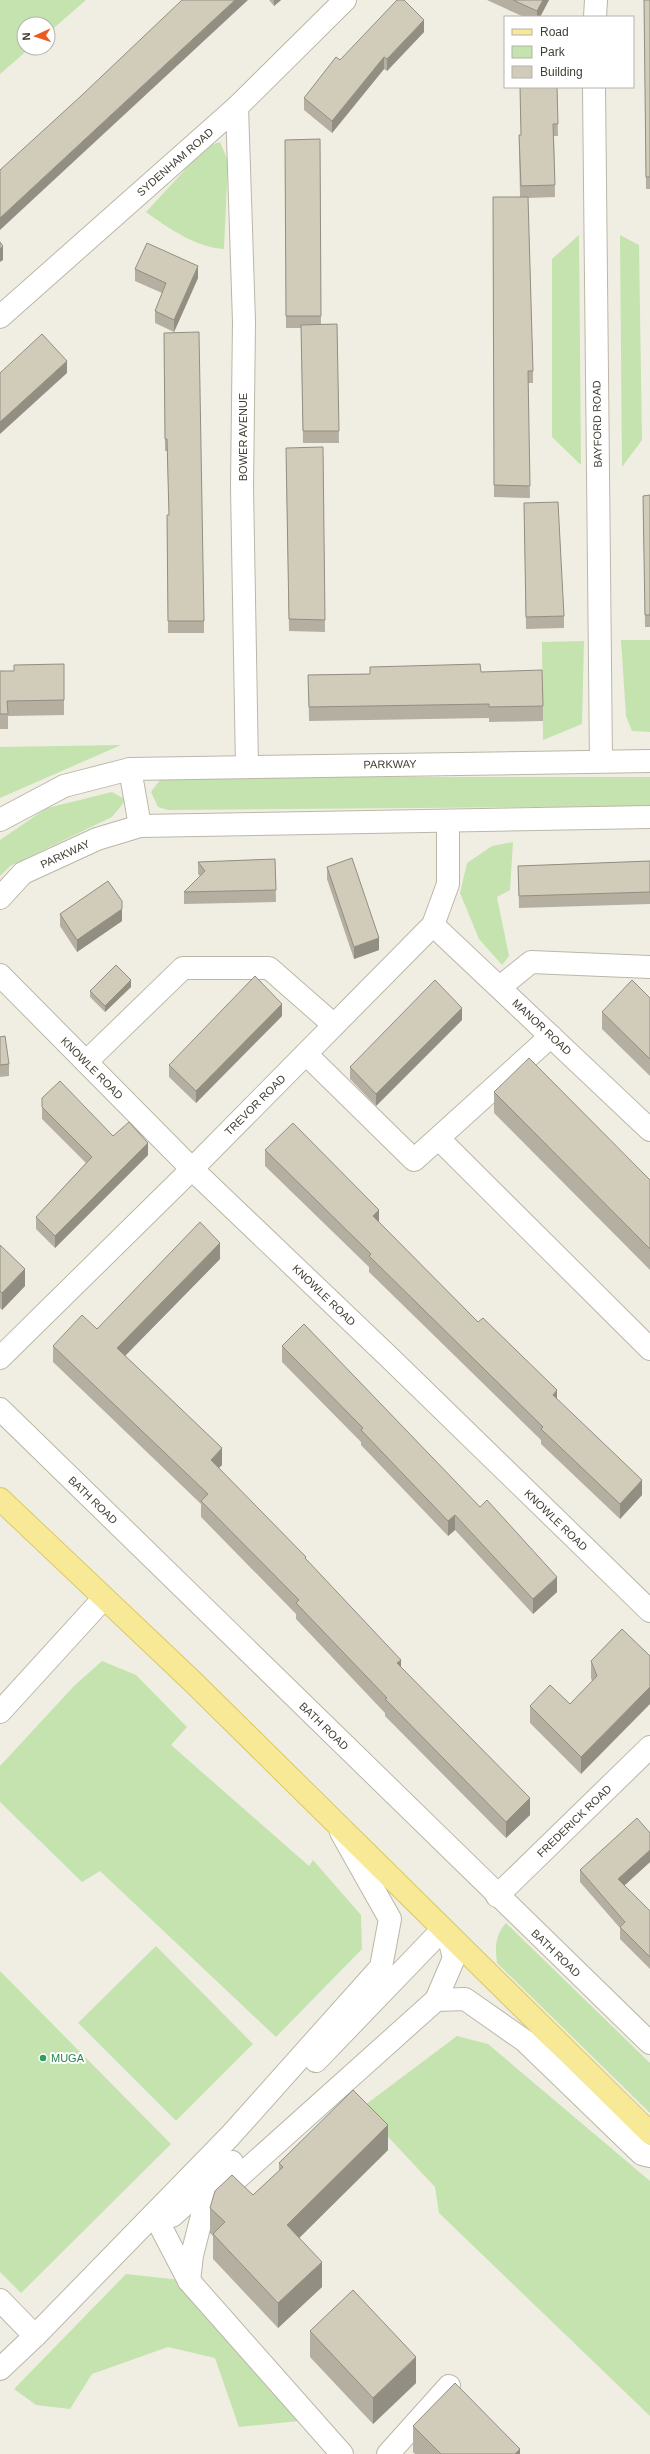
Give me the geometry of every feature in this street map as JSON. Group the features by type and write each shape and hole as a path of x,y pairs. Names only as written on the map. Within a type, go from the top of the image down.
{"main road":[{"path":"0,1500 192,1681 339,1828 650,2133"}],"street":[{"name":"SYDENHAM ROAD","path":"0,317 237,107 345,0"},
{"path":"595,16 596,0"},
{"name":"BAYFORD ROAD","path":"594,88 601,761"},
{"name":"BOWER AVENUE","path":"237,107 244,322 242,487 247,766"},
{"name":"PARKWAY","path":"0,820 64,786 130,769 650,761"},
{"path":"130,769 140,826"},
{"name":"PARKWAY","path":"0,898 23,873 97,839 140,826 650,817"},
{"name":"TREVOR ROAD","path":"0,1358 192,1169 433,925 448,884 448,821"},
{"name":"MANOR ROAD","path":"433,925 650,1130"},
{"path":"500,987 531,962 650,967"},
{"path":"86,1062 183,968 269,968 334,1025"},
{"name":"KNOWLE ROAD","path":"0,975 192,1169 392,1359 650,1611"},
{"path":"306,1054 414,1160 551,1036"},
{"path":"438,1139 650,1349"},
{"name":"BATH ROAD","path":"0,1409 497,1896 650,2043"},
{"path":"0,1712 104,1598"},
{"name":"FREDERICK ROAD","path":"497,1896 650,1746"},
{"path":"0,2369 35,2336 154,2214 267,2095 381,1967 390,1920 339,1828"},
{"path":"189,2281 192,2255 204,2208 436,2000 454,1958 445,1932 297,2082 267,2095"},
{"path":"436,2000 465,1999 519,2037 642,2154 650,2156"},
{"path":"154,2214 172,2216 285,2115 316,2108"},
{"path":"154,2214 189,2281 331,2450"},
{"path":"0,2300 35,2336"},
{"path":"388,2454 449,2386"}],"green space":[{"path":"0,0 86,0 56,26 56,16 16,16 16,56 21,56 0,74"},
{"path":"220,142 228,161 224,249 214,248 193,241 146,212 206,147"},
{"path":"579,235 581,465 552,437 552,259"},
{"path":"620,235 639,245 642,440 622,467"},
{"path":"621,640 650,640 650,732 632,731 626,716"},
{"path":"584,641 582,724 543,740 542,642"},
{"path":"121,745 0,798 0,747"},
{"path":"162,777 650,777 650,806 168,810 158,807 151,792"},
{"path":"112,792 126,800 112,817 10,866 0,876 0,840 47,808"},
{"path":"513,842 510,890 497,897 509,956 502,965 479,939 460,893 467,863 492,846"},
{"path":"102,1661 136,1675 187,1727 171,1745 309,1866 313,1860 361,1915 362,1949 276,2037 100,1871 82,1882 0,1802 0,1766 74,1686"},
{"path":"506,1923 650,2063 650,2113 497,1963 496,1952 498,1937"},
{"path":"156,1946 253,2044 176,2121 78,2023"},
{"name":"MUGA","path":"0,1971 171,2144 21,2293 0,2272"},
{"path":"457,2036 488,2044 650,2181 650,2416 439,2213 435,2187 361,2108"},
{"path":"126,2274 189,2281 310,2420 239,2427 215,2358 168,2347 92,2374 70,2409 36,2405 14,2389"}],"building":[{"path":"182,0 235,0 0,218 0,170 81,96"},
{"path":"397,0 404,0 424,20 387,59 384,57 332,121 304,98 336,57 340,60"},
{"path":"513,0 543,0 537,11"},
{"path":"644,0 650,0 650,177 646,177"},
{"path":"520,88 557,88 558,124 553,124 555,185 521,186 519,135 521,135"},
{"path":"320,139 321,316 286,316 285,140"},
{"path":"493,197 528,197 533,371 528,371 530,486 494,485"},
{"path":"0,242 3,246 0,249"},
{"path":"147,243 198,266 174,320 155,311 166,283 135,269"},
{"path":"337,324 339,431 303,431 301,325"},
{"path":"199,332 204,621 168,621 167,515 169,515 167,439 165,439 164,333"},
{"path":"42,334 67,361 0,422 0,373"},
{"path":"323,447 325,620 289,619 286,448"},
{"path":"650,495 650,615 645,615 643,496"},
{"path":"558,502 564,616 526,617 524,503"},
{"path":"64,664 64,700 7,701 8,714 0,714 0,671 14,671 14,665"},
{"path":"480,664 481,672 542,670 543,706 489,707 489,704 309,707 308,675 370,674 370,667"},
{"path":"352,858 379,938 354,947 327,867"},
{"path":"275,859 276,890 184,892 205,871 198,862"},
{"path":"650,861 650,892 519,896 518,866"},
{"path":"108,881 122,901 122,909 77,940 60,914"},
{"path":"116,965 131,980 105,1006 90,991"},
{"path":"255,976 282,1004 196,1091 169,1065"},
{"path":"435,980 462,1008 376,1094 350,1067"},
{"path":"632,980 650,998 650,1059 602,1012"},
{"path":"5,1036 9,1064 0,1065 0,1037"},
{"path":"529,1058 650,1180 650,1249 494,1092"},
{"path":"60,1081 113,1136 129,1122 148,1143 55,1236 36,1217 92,1157 42,1107 42,1098"},
{"path":"293,1123 379,1210 373,1216 478,1322 483,1318 557,1390 553,1395 642,1480 620,1504 541,1429 543,1427 369,1256 371,1254 265,1150"},
{"path":"200,1222 220,1243 117,1348 222,1448 211,1460 306,1557 305,1558 401,1660 397,1663 530,1798 506,1822 385,1699 387,1698 296,1603 299,1600 201,1501 208,1494 53,1346 82,1315 97,1329"},
{"path":"0,1245 25,1269 2,1293 0,1291"},
{"path":"304,1324 480,1507 487,1500 557,1577 533,1599 455,1515 448,1521 361,1430 363,1428 282,1346"},
{"path":"622,1629 650,1656 650,1687 581,1757 530,1706 550,1685 570,1704 597,1676 591,1661"},
{"path":"637,1818 650,1833 650,1850 618,1879 650,1911 650,1957 620,1927 625,1922 580,1870"},
{"path":"353,2090 388,2125 287,2225 322,2262 278,2303 213,2234 225,2222 210,2208 215,2191 232,2175 253,2195 283,2167 279,2163"},
{"path":"353,2290 416,2357 373,2398 310,2331"},
{"path":"455,2383 520,2449 515,2454 441,2454 413,2426"}],"place":[{"name":"MUGA","path":"43,2058"}]}
